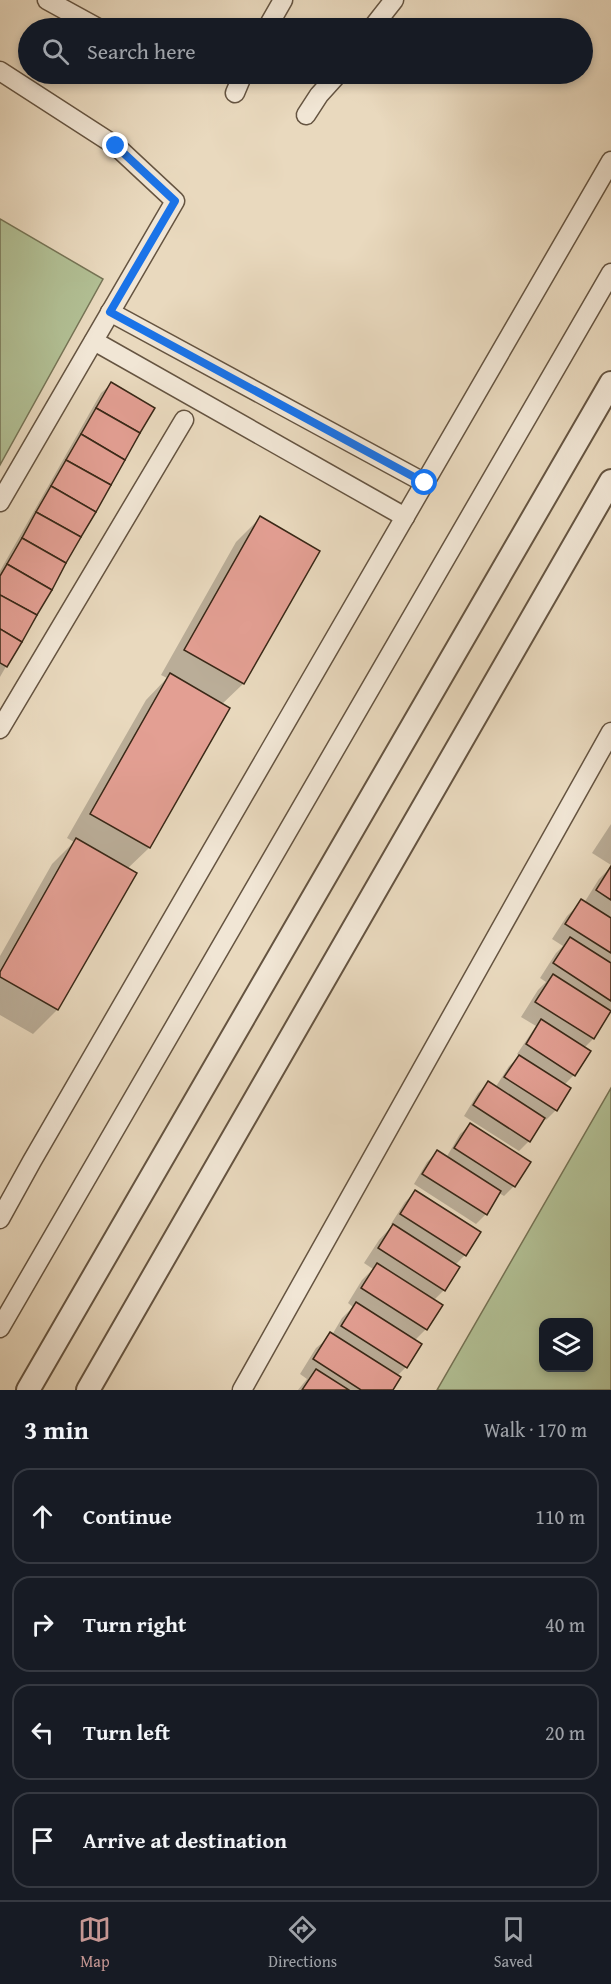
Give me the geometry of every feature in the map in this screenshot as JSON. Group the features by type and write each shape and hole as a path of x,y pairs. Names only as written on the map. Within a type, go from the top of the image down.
{"street":[{"path":"47,0 80,18"},
{"path":"273,18 283,0"},
{"path":"380,18 394,0"},
{"path":"0,71 18,83"},
{"path":"0,502 175,201 116,146 20,84"},
{"path":"235,93 239,84"},
{"path":"306,115 329,84"},
{"path":"0,1219 611,161"},
{"path":"0,1328 611,273"},
{"path":"110,312 425,483"},
{"path":"94,341 405,518"},
{"path":"28,1390 611,382"},
{"path":"0,729 184,420"},
{"path":"88,1390 611,481"},
{"path":"242,1390 611,732"}],"green space":[{"path":"0,219 103,279 0,465"},
{"path":"611,1088 611,1390 437,1390"}],"building":[{"path":"111,382 155,408 140,433 96,408"},
{"path":"96,408 140,433 125,460 81,434"},
{"path":"81,434 125,460 111,485 66,460"},
{"path":"66,460 111,485 96,512 51,486"},
{"path":"51,486 96,512 81,537 36,512"},
{"path":"36,512 81,537 66,563 22,538"},
{"path":"260,516 320,551 244,684 184,650"},
{"path":"22,538 66,563 52,590 7,564"},
{"path":"7,564 52,590 37,615 0,595 0,576"},
{"path":"0,595 37,615 22,642 0,629"},
{"path":"0,629 22,642 7,667 0,663"},
{"path":"170,673 230,708 150,848 90,814"},
{"path":"76,838 137,873 58,1010 0,977 0,972"},
{"path":"611,866 611,900 596,890"},
{"path":"581,899 611,918 611,953 565,924"},
{"path":"570,937 611,963 611,1001 553,963"},
{"path":"553,974 611,1011 594,1039 535,1002"},
{"path":"541,1019 591,1051 575,1076 526,1044"},
{"path":"519,1055 571,1088 557,1111 504,1077"},
{"path":"488,1081 545,1118 530,1142 473,1105"},
{"path":"470,1123 531,1162 515,1187 454,1148"},
{"path":"437,1150 501,1191 487,1215 422,1174"},
{"path":"415,1190 481,1232 466,1256 400,1214"},
{"path":"393,1224 460,1267 445,1291 378,1248"},
{"path":"377,1263 443,1305 427,1330 361,1288"},
{"path":"356,1302 422,1344 407,1368 341,1326"},
{"path":"330,1332 401,1377 393,1390 361,1390 313,1359"},
{"path":"316,1369 349,1390 302,1390"}],"route":[{"path":"116,146 175,201 110,312 425,483"}]}
